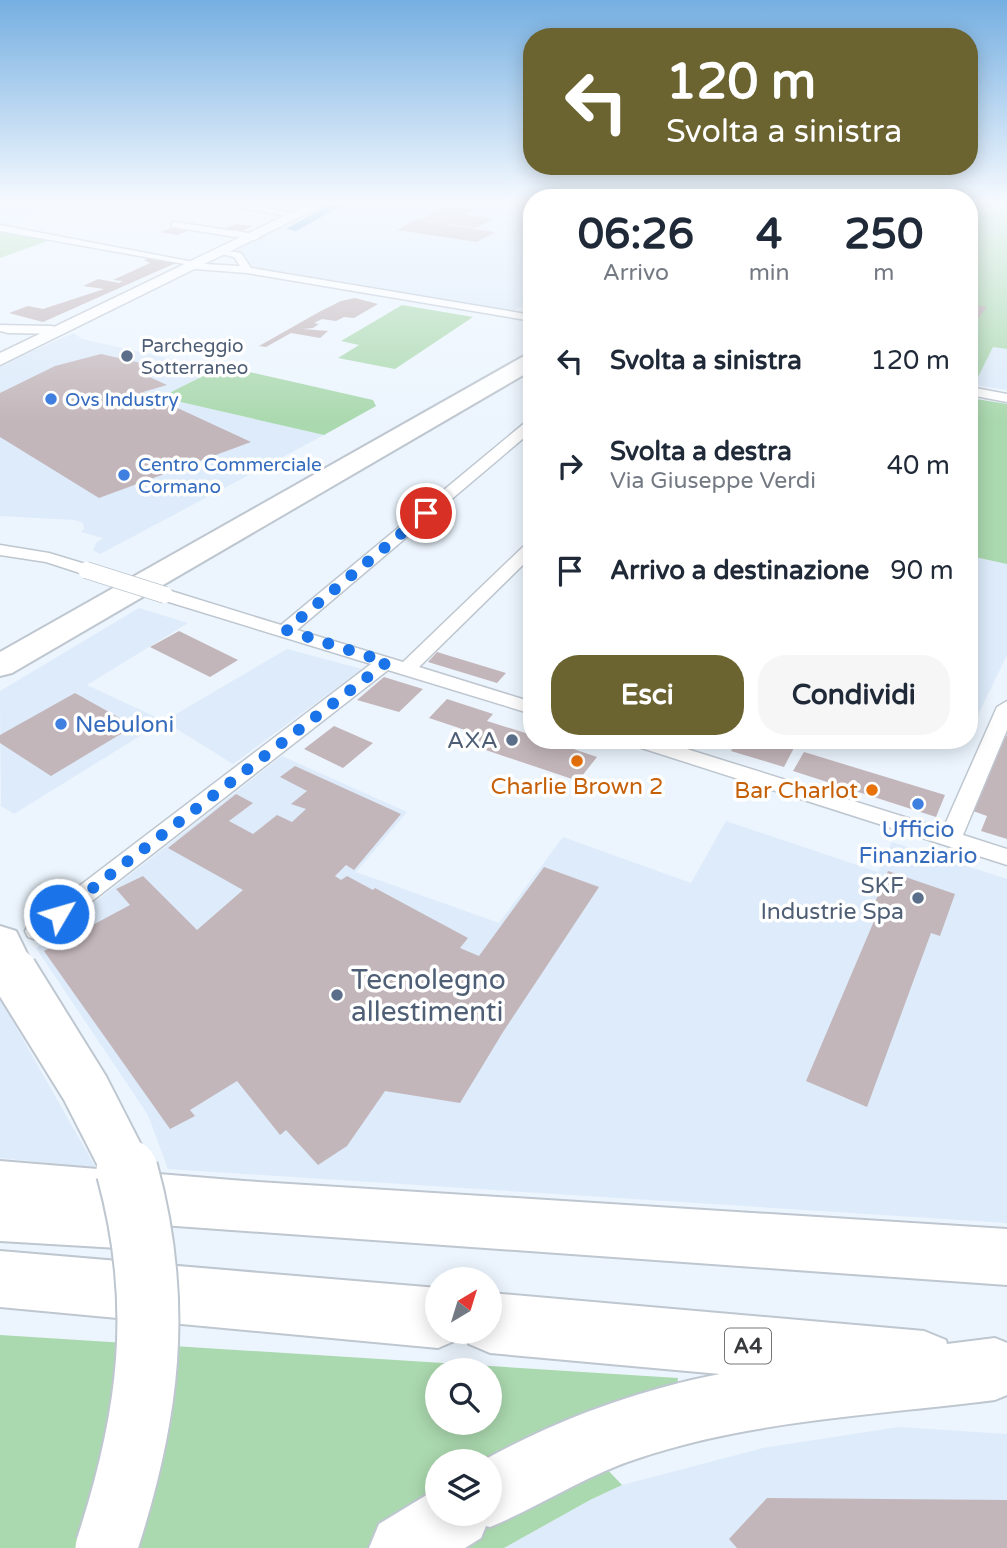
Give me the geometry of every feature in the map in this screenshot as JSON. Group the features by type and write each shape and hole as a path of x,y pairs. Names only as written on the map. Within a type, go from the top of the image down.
{"highway":[{"path":"0,642 523,351"},
{"path":"0,666 523,366"},
{"path":"13,951 125,1164 146,1260 148,1338 139,1428 106,1548"},
{"path":"0,1186 244,1207 1007,1257"},
{"path":"0,1215 1007,1279"},
{"path":"0,1279 425,1317"},
{"name":"A4","path":"502,1324 1001,1369"},
{"path":"502,1488 583,1447 664,1418 767,1399 1001,1369"},
{"path":"403,1548 438,1526"}],"main road":[{"path":"0,360 174,276"}],"street":[{"path":"285,276 523,315"},
{"path":"0,328 21,331 42,327 60,331"},
{"path":"978,393 1007,398"},
{"path":"286,630 523,432"},
{"path":"514,439 523,442"},
{"path":"0,539 49,558 164,595 286,630 523,705"},
{"path":"0,550 49,558"},
{"path":"13,951 397,665 523,555"},
{"path":"950,839 1007,707"},
{"path":"665,749 1007,857"}],"shaded area":[{"path":"297,276 523,276 523,306 513,311"},
{"name":"Centro Commerciale Cormano","path":"74,333 82,339 216,369 169,393 172,400 324,435 100,554 93,550 96,543 103,538 81,532 84,529 83,523 75,520 0,516 0,365"},
{"path":"993,347 1007,349 1007,390 978,386 978,377"},
{"path":"978,558 1007,564 1007,655 978,715"},
{"path":"139,608 188,623 87,685 164,721 14,814 1,806 0,691"},
{"path":"287,649 362,669 233,764 164,721"},
{"path":"282,756 407,812 356,872 499,923 563,837 691,883 726,821 878,872 892,842 1007,879 1007,1223 168,1169 148,1115 36,948"},
{"path":"0,999 96,1168 0,1158"},
{"path":"898,1427 1007,1434 1007,1548 504,1548 622,1485 763,1448"}],"green space":[{"path":"978,276 1007,276 1007,349 993,347 978,377"},
{"path":"402,305 473,317 395,369 338,358 359,345 341,341"},
{"path":"223,366 373,400 376,406 324,435 172,400 169,393"},
{"path":"978,399 1007,404 1007,564 978,558"},
{"path":"0,1335 425,1362 425,1435 502,1435 502,1367 678,1378 677,1389 502,1456 502,1449 425,1449 425,1511 371,1548 0,1548"},
{"path":"603,1465 622,1485 504,1548 447,1548 482,1526 502,1526 502,1513 525,1499"}],"building":[{"path":"121,276 146,276 43,322 9,313 28,306 43,309 104,289 83,286 98,279 119,283 123,281 113,280"},
{"path":"355,298 378,304 354,318 344,317 336,321 322,319 314,323 319,324 313,328 303,329 328,331 320,338 291,333 266,347 259,346 341,301"},
{"path":"978,305 987,307 978,319"},
{"name":"Centro Commerciale Cormano","path":"101,354 163,368 147,376 167,385 143,392 251,442 99,498 0,437 0,393 55,366"},
{"path":"179,631 238,660 210,677 150,647"},
{"path":"437,652 506,673 497,683 428,662"},
{"path":"384,677 423,689 399,712 357,700"},
{"path":"75,693 134,726 51,776 0,743 0,735"},
{"path":"447,699 493,714 487,721 523,732 523,749 573,749 597,757 578,781 465,743 474,733 429,718"},
{"path":"334,726 373,743 343,768 304,749"},
{"path":"1003,734 1007,736 1007,839 981,831 987,816 973,811"},
{"path":"732,749 793,749 784,767 731,751"},
{"path":"804,752 945,795 936,817 793,771"},
{"path":"295,766 401,814 354,870 346,865 335,876 341,880 347,876 373,890 375,888 468,938 460,948 479,956 544,867 599,887 503,1032 460,1103 385,1091 347,1146 318,1165 286,1130 280,1135 237,1081 190,1110 195,1116 170,1129 44,951 130,905 116,889 143,876 197,930 243,890 168,848 236,794 253,803 229,821 253,834 277,815 292,822 306,809 291,804 307,791 280,777"},
{"path":"888,871 955,894 940,936 931,933 867,1107 806,1081 877,914 871,912"},
{"path":"767,1498 1007,1500 1007,1548 737,1548 729,1539"}],"place":[{"name":"Parcheggio Sotterraneo","path":"127,356"},
{"name":"Ovs Industry","path":"51,399"},
{"name":"Centro Commerciale Cormano","path":"124,475"},
{"name":"Nebuloni","path":"61,724"},
{"name":"AXA","path":"512,740"},
{"name":"Charlie Brown 2","path":"577,761"},
{"name":"Bar Charlot","path":"872,790"},
{"name":"Ufficio Finanziario","path":"918,804"},
{"name":"SKF Industrie Spa","path":"918,898"},
{"name":"Tecnolegno allestimenti","path":"337,995"}],"route":[{"path":"59,914 387,662 286,630 426,513"}]}
